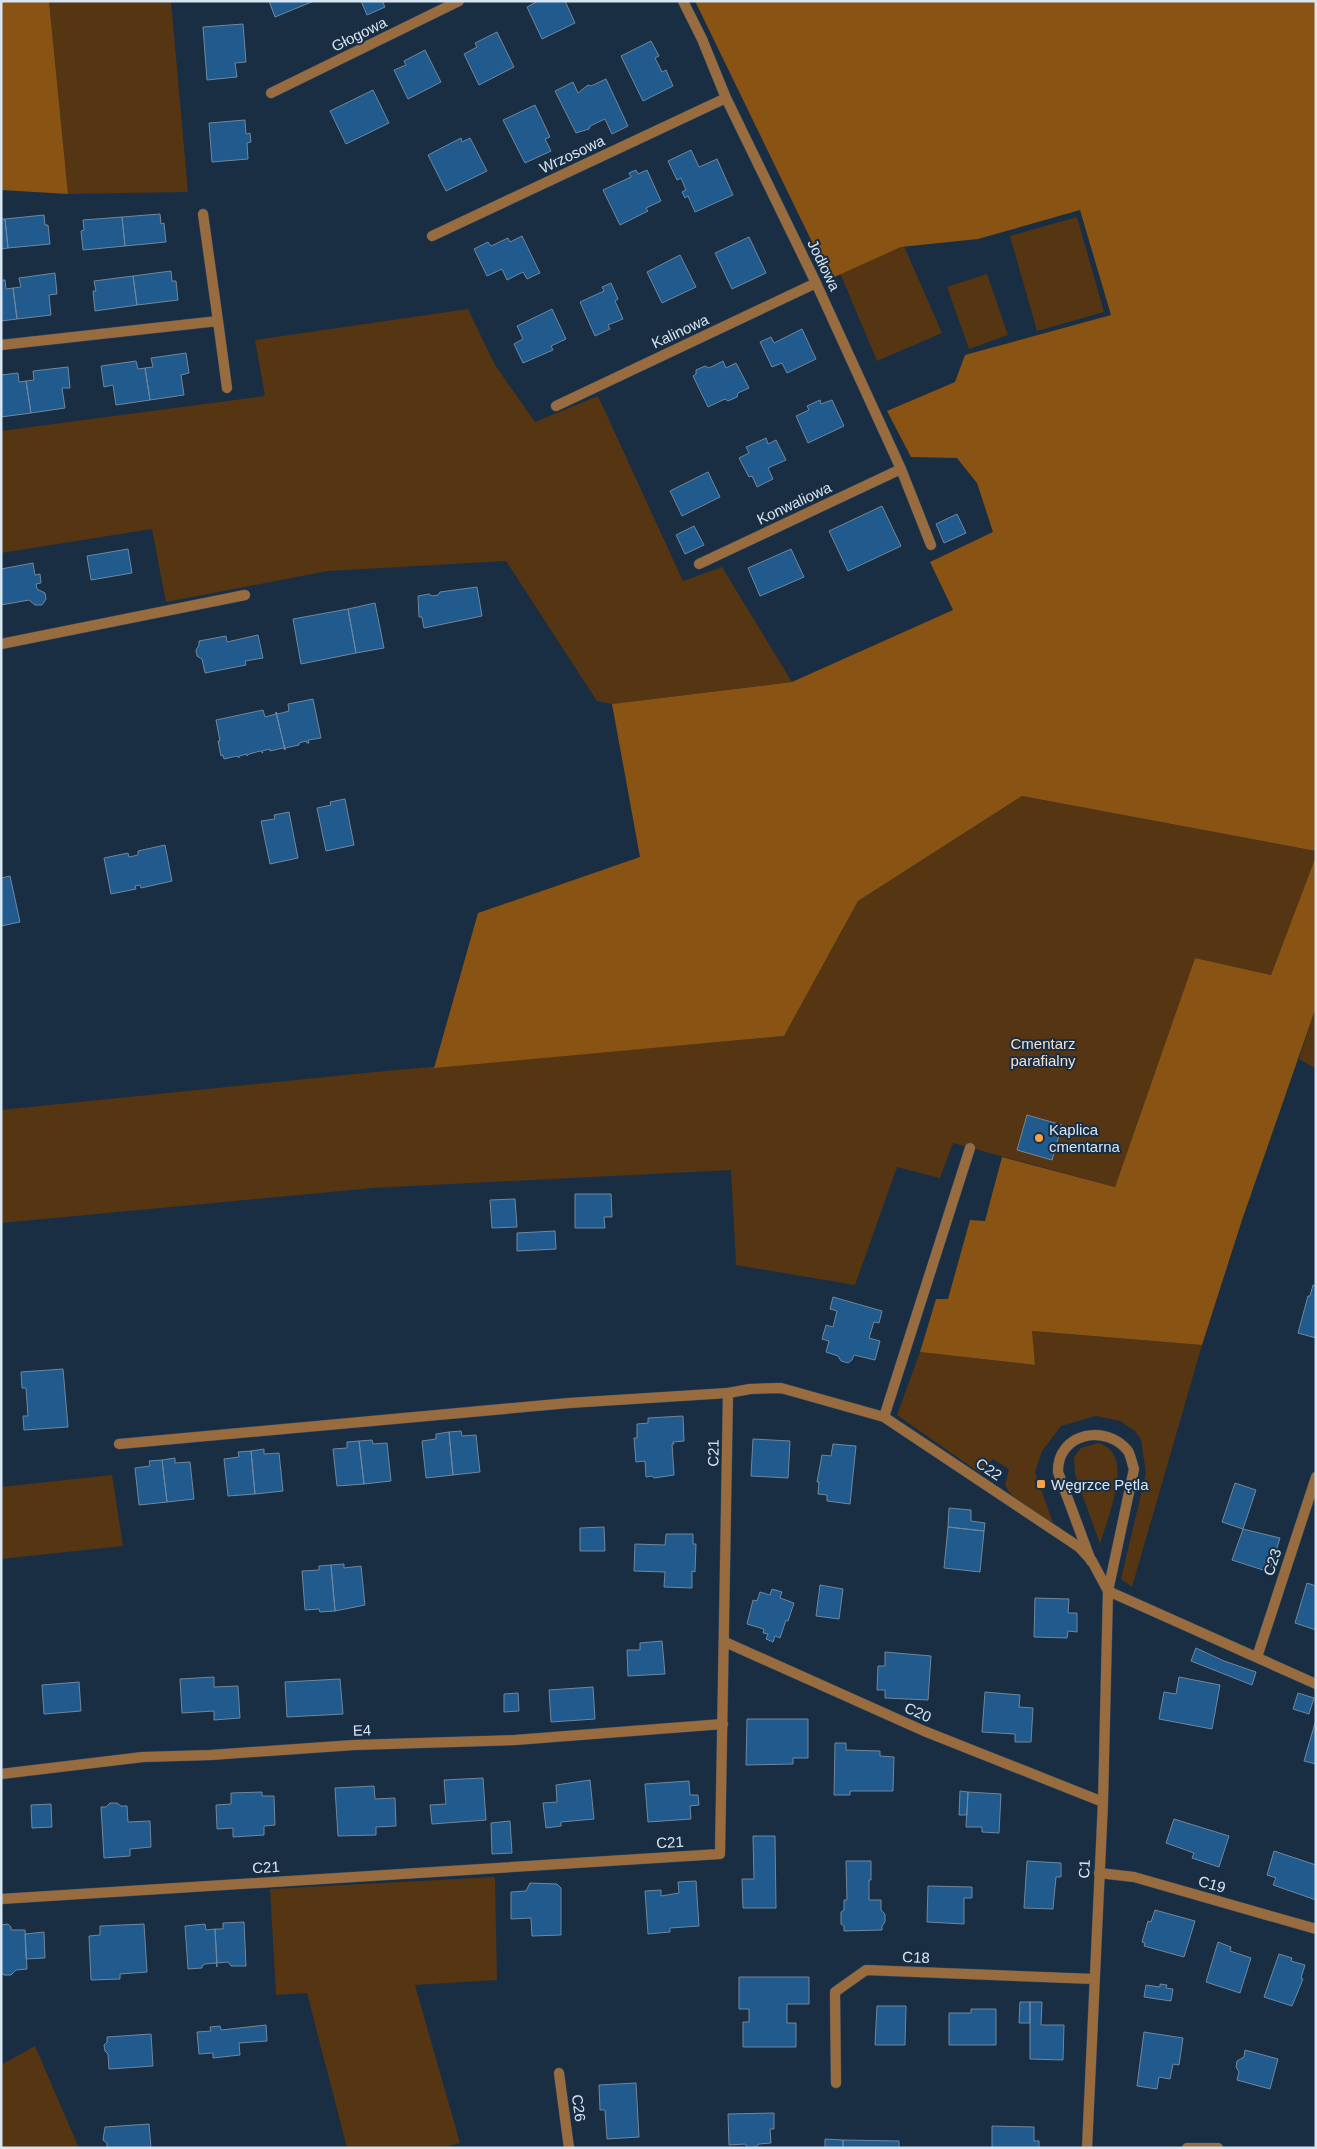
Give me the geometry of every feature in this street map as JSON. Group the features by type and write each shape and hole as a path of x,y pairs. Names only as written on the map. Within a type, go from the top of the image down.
{"street":[{"name":"Głogowa","path":"271,94 459,1"},
{"name":"Jodłowa","path":"683,1 702,39 726,98 816,283 901,469 931,545"},
{"name":"Wrzosowa","path":"432,236 726,98"},
{"path":"203,214 227,388"},
{"name":"Kalinowa","path":"556,406 816,283"},
{"path":"1,345 218,321"},
{"name":"Konwaliowa","path":"699,564 901,469"},
{"path":"1,644 244,595"},
{"path":"119,1444 569,1403 728,1393 750,1389 781,1388 884,1417 970,1148"},
{"name":"C21","path":"1,1899 720,1854 728,1393"},
{"name":"C22","path":"884,1417 1079,1547 1092,1561 1108,1591"},
{"name":"C1","path":"1087,2148 1103,1802 1108,1591 1134,1469 1129,1452 1118,1441 1097,1434 1083,1436 1071,1443 1059,1459 1058,1465 1058,1472 1092,1561"},
{"name":"C23","path":"1257,1657 1316,1477"},
{"path":"1108,1591 1316,1684"},
{"name":"C20","path":"725,1642 924,1731 1103,1802"},
{"name":"E4","path":"1,1774 143,1757 211,1755 354,1745 515,1740 723,1724"},
{"name":"C19","path":"1099,1874 1134,1877 1316,1929"},
{"name":"C18","path":"836,2083 835,1992 866,1970 1094,1979"},
{"name":"C26","path":"558,2073 569,2148"},
{"path":"1187,2148 1218,2148"}],"green space":[{"path":"49,1 171,1 188,192 68,194"},
{"path":"1077,217 1104,312 1037,331 1010,236"},
{"path":"904,246 942,333 877,361 840,273"},
{"path":"987,274 1008,335 969,349 947,287"},
{"path":"468,309 495,365 535,422 598,396 683,581 722,567 792,682 612,704 597,701 506,561 328,571 166,602 152,529 1,553 1,431 265,396 255,340"},
{"name":"Cmentarz parafialny","path":"1022,796 1316,851 1316,856 1271,975 1195,958 1115,1187 953,1143 940,1178 897,1167 855,1285 736,1265 731,1170 373,1188 1,1223 1,1110 385,1071 784,1036 858,901"},
{"path":"1316,1007 1316,1069 1299,1059"},
{"path":"1031,1331 1202,1345 1132,1587 1121,1579 1146,1473 1141,1440 1135,1431 1120,1421 1096,1416 1061,1426 1042,1451 1035,1472 1053,1523 1017,1502 1005,1486 1009,1469 993,1459 980,1473 897,1415 920,1352 1035,1365"},
{"path":"1098,1443 1110,1449 1116,1459 1118,1472 1113,1503 1100,1544 1075,1474 1074,1457 1081,1448"},
{"path":"112,1475 123,1546 1,1559 1,1487"},
{"path":"495,1877 497,1980 415,1985 460,2143 443,2148 347,2148 307,1993 276,1995 270,1889"},
{"path":"35,2046 79,2148 1,2148 1,2065"}],"shaded area":[{"path":"1,1 49,1 68,194 1,190"},
{"path":"695,1 1316,1 1316,851 1022,796 858,901 784,1036 434,1068 478,913 640,857 612,704 792,682 953,610 930,562 993,532 977,483 957,458 911,457 887,411 955,382 965,355 1111,315 1080,210 978,239 901,247 830,279"},
{"path":"1316,856 1316,1007 1242,1220 1202,1345 1032,1331 1035,1365 920,1352 936,1299 948,1299 970,1220 985,1221 1002,1157 1115,1187 1195,958 1271,975"}],"building":[{"path":"269,1 314,1 275,17"},
{"path":"361,1 386,1 383,3 385,7 367,15"},
{"path":"538,1 565,1 575,23 542,39 527,7"},
{"path":"243,24 246,62 235,63 237,77 207,80 203,27"},
{"path":"497,32 514,67 479,85 464,54 477,47 475,43"},
{"path":"651,41 659,56 655,58 662,72 666,70 673,86 643,101 621,56"},
{"path":"425,50 441,82 408,99 394,70 406,65 404,61"},
{"path":"606,79 628,126 612,134 605,119 590,126 589,129 576,133 555,91 573,82 578,93 588,85 591,86"},
{"path":"373,90 389,123 346,144 330,111"},
{"path":"535,105 550,137 545,139 551,151 525,163 503,120"},
{"path":"245,120 246,134 250,133 251,142 247,143 248,159 212,162 209,123"},
{"path":"461,138 462,142 470,138 487,171 446,191 428,155"},
{"path":"691,150 699,167 717,159 733,195 695,212 688,196 685,198 682,192 686,190 681,178 677,180 668,161"},
{"path":"636,170 638,174 647,170 661,201 646,208 648,211 620,225 603,190 631,177 629,173"},
{"path":"160,214 161,224 164,223 166,242 125,246 122,217"},
{"path":"44,215 45,225 48,225 50,244 8,248 5,219"},
{"path":"122,217 125,246 83,250 81,231 84,230 83,220"},
{"path":"1,219 5,219 8,248 1,249"},
{"path":"522,236 540,273 527,279 523,272 507,280 502,269 487,276 474,249 488,242 491,246 508,238 510,242"},
{"path":"749,237 766,273 732,289 715,253"},
{"path":"680,255 696,287 662,303 647,272"},
{"path":"171,271 172,281 176,281 178,300 137,305 133,276"},
{"path":"55,273 57,294 49,295 51,315 17,319 13,288 21,287 19,278"},
{"path":"133,276 137,305 95,311 93,291 96,291 94,281"},
{"path":"1,280 5,280 6,289 13,288 17,319 1,321"},
{"path":"611,283 618,299 615,301 623,319 608,325 610,329 595,336 580,302 604,291 602,287"},
{"path":"552,309 566,339 551,346 553,350 523,363 514,344 523,339 517,326"},
{"path":"802,329 816,359 787,373 782,363 772,367 760,342 771,337 774,343"},
{"path":"186,353 189,373 181,375 184,395 150,400 145,368 153,367 151,358"},
{"path":"136,361 138,369 145,368 150,400 116,405 113,385 104,387 101,366"},
{"path":"723,361 726,368 736,363 749,388 738,393 737,397 728,401 725,399 708,407 693,376 696,374 696,370 705,366 709,368"},
{"path":"68,367 70,388 62,388 65,408 31,413 26,381 34,380 33,371"},
{"path":"18,373 19,382 26,381 31,413 1,417 1,375"},
{"path":"820,400 821,404 832,400 844,426 808,443 796,416 809,410 807,406"},
{"path":"766,438 768,444 776,440 786,460 768,468 773,479 757,487 752,476 749,477 739,458 749,453 746,447"},
{"path":"708,472 720,497 682,516 670,491"},
{"path":"882,506 901,546 848,571 829,531"},
{"path":"957,514 966,533 944,543 936,524"},
{"path":"694,526 704,545 685,554 676,535"},
{"path":"128,549 132,573 91,580 87,556"},
{"path":"791,549 804,577 760,596 748,568"},
{"path":"33,563 35,575 40,574 41,583 36,584 37,589 45,593 46,599 42,605 35,605 29,600 1,605 1,569"},
{"path":"477,587 482,616 424,628 422,617 419,617 418,596 429,594 432,596 438,595 440,592"},
{"path":"375,603 384,648 356,653 348,609"},
{"path":"348,609 356,653 301,664 293,619"},
{"path":"258,635 263,658 245,661 246,665 205,673 202,659 197,656 196,650 199,641 226,636 227,642"},
{"path":"313,699 321,738 308,740 309,743 306,741 299,743 299,745 285,748 285,750 276,712 278,714 289,711 288,704"},
{"path":"263,710 265,717 276,714 276,712 285,750 283,748 270,751 270,749 262,751 263,753 260,751 247,756 247,754 239,756 239,758 237,756 224,759 223,755 221,756 216,720"},
{"path":"345,799 354,845 326,851 317,808 331,805 330,802"},
{"path":"289,812 298,858 270,864 261,821 275,819 274,815"},
{"path":"165,845 172,881 141,888 140,885 135,886 136,889 111,894 104,858 128,853 129,857 138,855 138,851"},
{"path":"10,876 20,922 1,926 1,878"},
{"name":"Kaplica cmentarna","path":"1027,1115 1062,1125 1052,1160 1017,1150"},
{"path":"575,1194 611,1194 612,1217 604,1217 605,1228 575,1228"},
{"path":"515,1199 517,1227 492,1228 490,1200"},
{"path":"555,1231 556,1249 517,1251 517,1233"},
{"path":"1313,1285 1316,1286 1316,1338 1298,1333"},
{"path":"833,1297 882,1311 879,1323 874,1322 869,1338 880,1341 875,1360 854,1355 848,1363 841,1361 838,1356 826,1352 829,1341 822,1339 826,1325 833,1327 837,1311 830,1309"},
{"path":"63,1369 68,1427 24,1430 23,1416 28,1416 26,1388 22,1388 21,1372"},
{"path":"683,1416 684,1441 673,1442 674,1444 672,1444 674,1475 654,1478 652,1476 646,1477 645,1461 636,1462 634,1438 637,1438 637,1424 648,1423 648,1418"},
{"path":"461,1431 462,1436 476,1435 480,1472 453,1475 449,1432"},
{"path":"449,1432 453,1475 426,1478 422,1441 436,1439 436,1434"},
{"path":"753,1439 790,1441 788,1478 751,1476"},
{"path":"372,1440 373,1444 387,1443 391,1481 364,1484 359,1441"},
{"path":"359,1441 364,1484 337,1486 333,1449 347,1448 347,1442"},
{"path":"833,1444 856,1446 850,1504 827,1501 827,1495 818,1494 819,1482 817,1482 822,1455 831,1456"},
{"path":"264,1449 264,1454 279,1453 283,1491 255,1494 251,1451"},
{"path":"251,1451 255,1494 228,1496 224,1459 239,1457 238,1452"},
{"path":"175,1458 175,1463 190,1462 194,1499 167,1502 162,1460"},
{"path":"162,1460 167,1502 139,1505 135,1468 150,1466 149,1461"},
{"path":"1235,1483 1256,1490 1243,1529 1222,1522"},
{"path":"949,1508 971,1510 971,1521 985,1523 984,1531 948,1527"},
{"path":"604,1527 605,1551 580,1551 580,1528"},
{"path":"948,1527 984,1531 980,1572 944,1568"},
{"path":"1243,1529 1280,1538 1271,1567 1265,1565 1263,1570 1232,1560"},
{"path":"666,1534 693,1534 693,1544 696,1544 695,1572 692,1571 692,1588 664,1587 665,1572 634,1571 635,1544 665,1545"},
{"path":"344,1564 344,1568 361,1566 365,1605 335,1611 331,1565"},
{"path":"331,1565 335,1611 305,1610 302,1571 319,1570 319,1566"},
{"path":"1307,1583 1316,1586 1316,1630 1295,1623"},
{"path":"820,1585 843,1589 839,1619 816,1616"},
{"path":"772,1589 782,1592 780,1598 794,1603 780,1638 775,1636 773,1642 766,1639 768,1634 763,1633 764,1629 747,1624 753,1600 757,1601 760,1592 770,1595"},
{"path":"1035,1598 1069,1599 1068,1613 1077,1613 1077,1632 1068,1631 1067,1638 1034,1637"},
{"path":"662,1641 665,1674 628,1676 627,1650 640,1650 640,1643"},
{"path":"1196,1648 1224,1661 1256,1672 1252,1685 1191,1661"},
{"path":"885,1652 931,1656 928,1700 885,1698 885,1690 877,1690 878,1666 885,1666"},
{"path":"214,1677 214,1687 238,1686 240,1718 214,1720 214,1711 182,1713 180,1679"},
{"path":"1179,1677 1220,1685 1212,1729 1159,1719 1164,1692 1176,1694"},
{"path":"340,1679 343,1714 287,1717 285,1682"},
{"path":"79,1682 81,1711 44,1714 42,1685"},
{"path":"593,1687 595,1719 551,1722 549,1690"},
{"path":"985,1692 1020,1695 1019,1707 1033,1708 1031,1742 1015,1742 1015,1734 982,1732"},
{"path":"518,1693 519,1711 504,1712 504,1694"},
{"path":"1298,1693 1314,1698 1309,1714 1293,1709"},
{"path":"747,1719 808,1719 808,1758 793,1758 793,1764 746,1765"},
{"path":"1316,1723 1316,1764 1304,1761"},
{"path":"835,1743 846,1743 846,1750 880,1751 880,1756 894,1757 893,1791 850,1791 850,1795 834,1795"},
{"path":"483,1778 486,1820 432,1824 430,1805 446,1804 444,1780"},
{"path":"590,1780 594,1819 561,1822 561,1826 546,1828 543,1803 557,1802 556,1785"},
{"path":"689,1781 690,1795 698,1795 699,1805 690,1806 691,1819 648,1822 645,1784"},
{"path":"374,1786 375,1799 395,1798 396,1826 376,1827 376,1835 338,1836 335,1788"},
{"path":"960,1791 968,1792 967,1815 959,1815"},
{"path":"262,1792 262,1796 274,1796 275,1825 264,1826 264,1835 233,1837 233,1828 217,1829 216,1805 231,1804 231,1793"},
{"path":"968,1792 1001,1794 999,1833 982,1832 982,1827 966,1827"},
{"path":"110,1803 127,1806 128,1822 150,1821 151,1847 130,1849 130,1856 104,1858 101,1807 106,1807"},
{"path":"51,1804 52,1827 32,1828 31,1805"},
{"path":"1174,1819 1229,1836 1219,1867 1192,1858 1194,1853 1166,1843"},
{"path":"510,1821 512,1853 492,1854 491,1823"},
{"path":"753,1836 775,1836 776,1908 743,1908 742,1879 754,1879"},
{"path":"1274,1851 1316,1865 1316,1900 1273,1885 1276,1878 1267,1875"},
{"path":"846,1861 871,1861 869,1900 881,1900 881,1910 885,1914 882,1930 844,1931 844,1926 841,1924 841,1912 844,1910 844,1900 847,1900"},
{"path":"1027,1861 1061,1863 1061,1877 1056,1877 1053,1909 1024,1908"},
{"path":"696,1881 699,1926 670,1928 670,1932 648,1934 645,1891 661,1890 661,1896 679,1893 678,1882"},
{"path":"530,1883 557,1884 561,1888 561,1935 532,1936 531,1918 511,1919 511,1892 526,1891"},
{"path":"928,1886 972,1887 972,1898 964,1898 964,1924 927,1922"},
{"path":"1155,1910 1195,1921 1184,1957 1144,1946 1145,1943 1142,1942 1148,1921 1151,1922"},
{"path":"244,1922 246,1966 231,1966 228,1962 217,1963 215,1929 223,1929 223,1923"},
{"path":"8,1924 11,1930 25,1930 27,1969 16,1970 11,1975 4,1975 1,1973 1,1925"},
{"path":"144,1924 147,1972 120,1974 120,1979 91,1980 89,1936 100,1935 100,1926"},
{"path":"205,1924 206,1930 215,1929 217,1967 216,1963 205,1964 202,1968 188,1969 185,1926"},
{"path":"44,1932 45,1958 26,1959 25,1934"},
{"path":"1218,1942 1231,1947 1230,1951 1251,1958 1240,1993 1206,1982"},
{"path":"1279,1954 1292,1958 1291,1961 1305,1965 1301,1978 1303,1979 1292,2006 1264,1997"},
{"path":"739,1977 809,1977 809,2004 787,2004 787,2023 796,2023 796,2047 743,2047 743,2022 749,2022 749,2009 739,2009"},
{"path":"1160,1984 1167,1985 1166,1988 1173,1989 1171,2001 1144,1997 1146,1985 1160,1987"},
{"path":"1020,2002 1030,2002 1030,2023 1019,2023"},
{"path":"1030,2002 1042,2002 1041,2025 1064,2025 1063,2060 1030,2059"},
{"path":"877,2006 906,2006 905,2045 875,2045"},
{"path":"971,2009 996,2009 996,2045 949,2045 949,2013 971,2013"},
{"path":"266,2025 267,2041 239,2043 240,2055 213,2058 213,2053 199,2054 197,2032 211,2031 210,2027 220,2026 221,2030"},
{"path":"1144,2032 1183,2038 1179,2065 1173,2064 1170,2079 1159,2077 1157,2089 1137,2086"},
{"path":"151,2034 153,2066 109,2069 108,2054 105,2051 104,2045 107,2042 107,2037"},
{"path":"1245,2050 1278,2059 1270,2089 1237,2080 1239,2072 1236,2067 1237,2061 1244,2057"},
{"path":"636,2083 639,2137 607,2139 605,2110 600,2110 599,2085"},
{"path":"774,2113 774,2129 770,2129 771,2143 759,2144 756,2147 748,2148 745,2144 729,2145 728,2114"},
{"path":"149,2124 151,2148 107,2148 107,2143 103,2140 105,2127"},
{"path":"992,2126 1034,2127 1034,2141 1039,2141 1039,2148 992,2148"},
{"path":"825,2139 843,2140 843,2148 825,2148"},
{"path":"843,2140 899,2141 899,2148 843,2148"}],"place":[{"name":"Kaplica cmentarna","path":"1039,1138"},
{"name":"Węgrzce Pętla","path":"1041,1484"}]}
